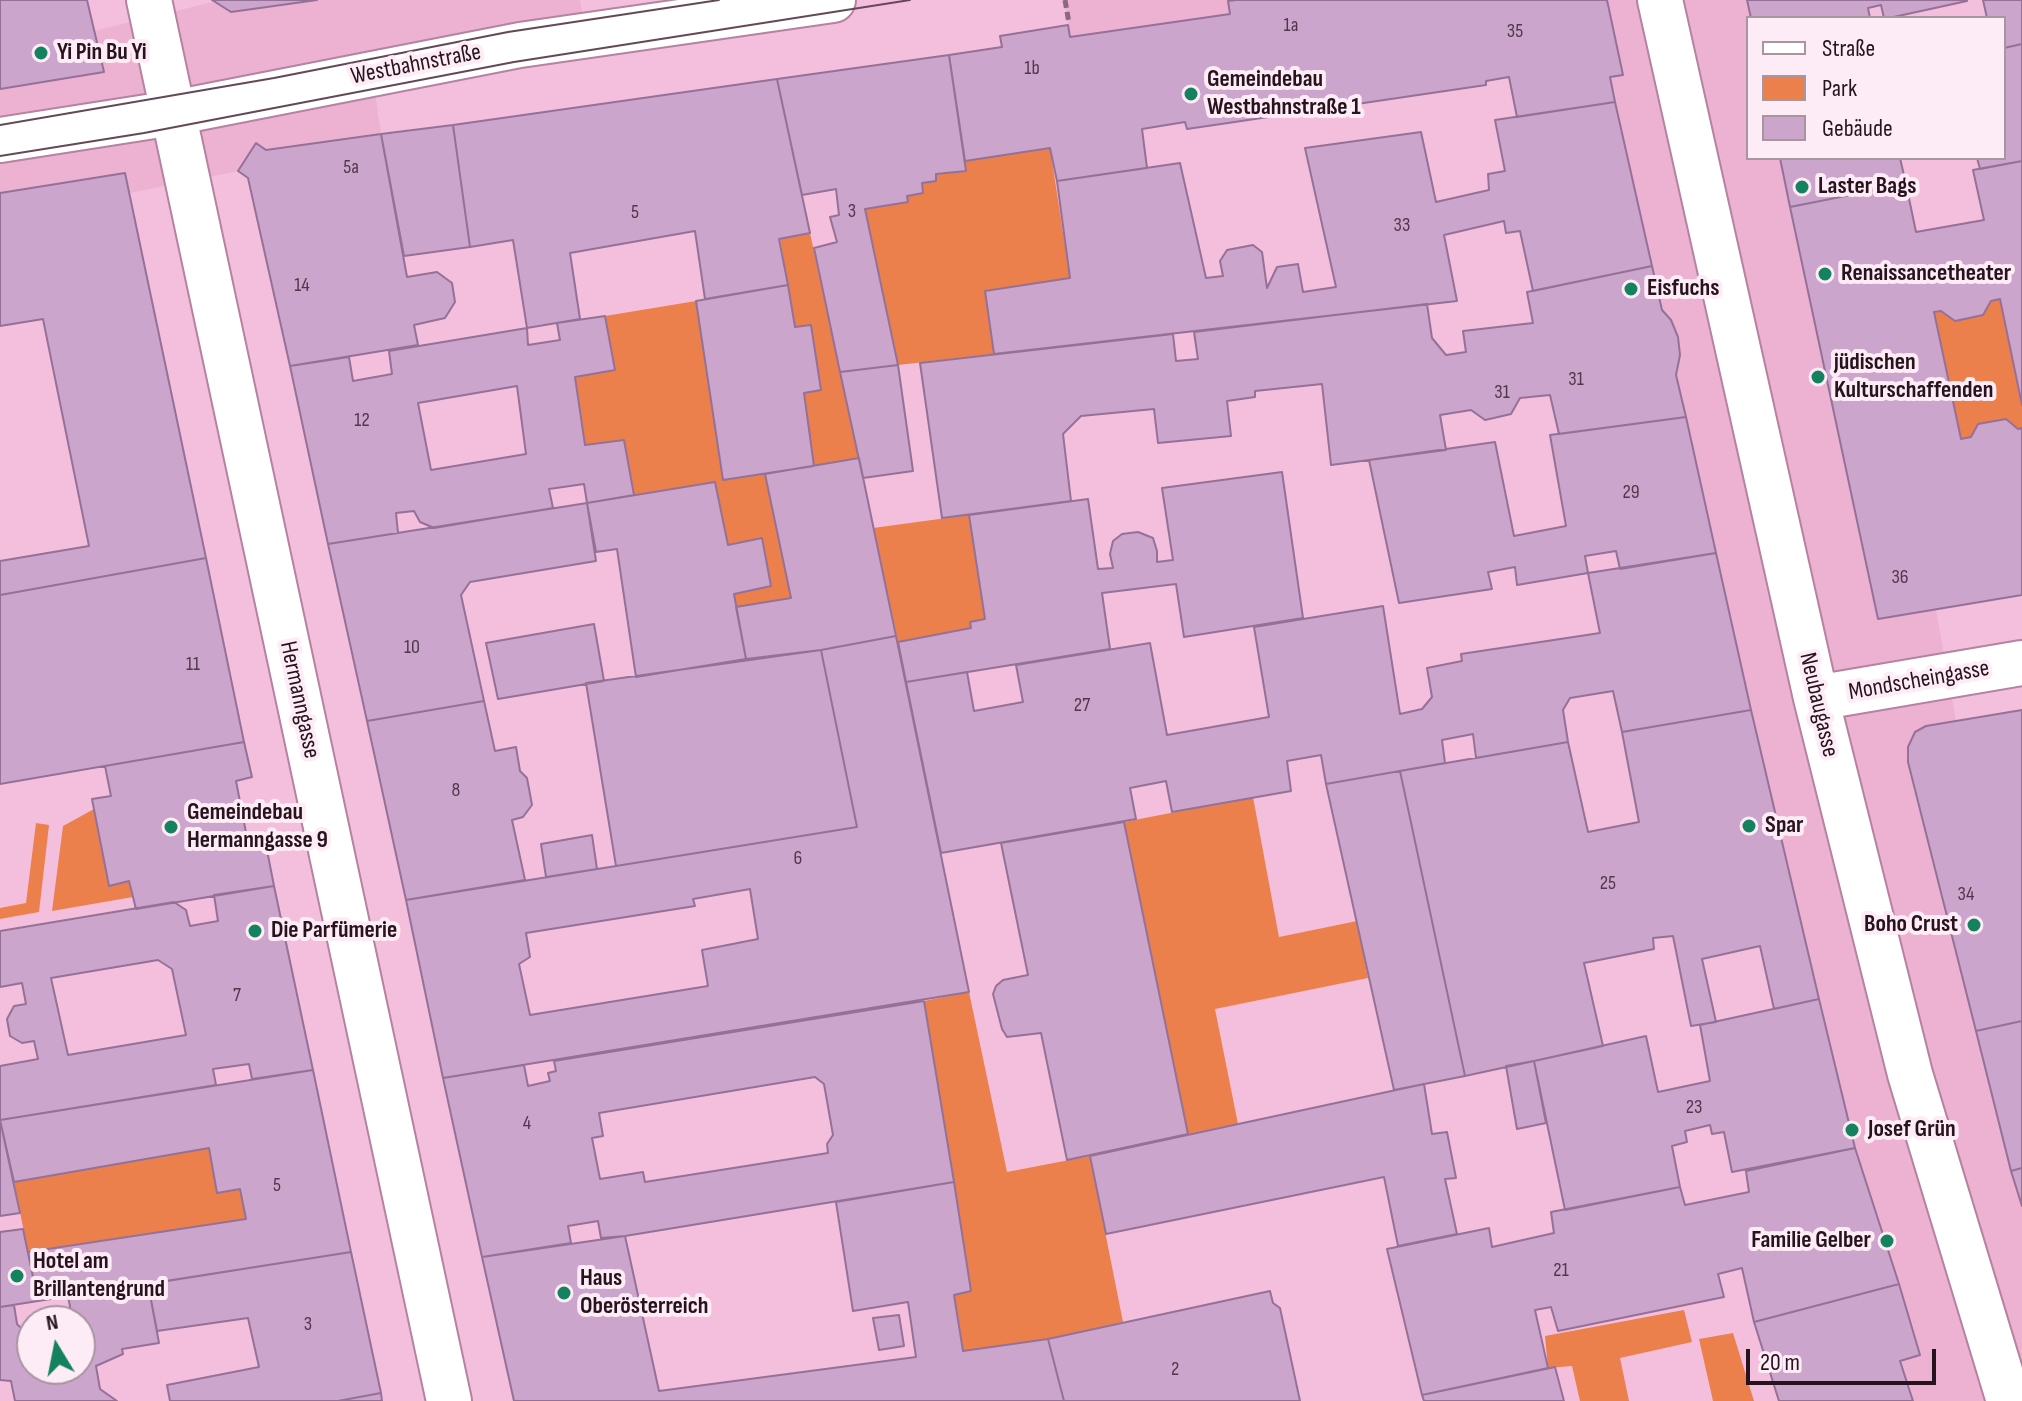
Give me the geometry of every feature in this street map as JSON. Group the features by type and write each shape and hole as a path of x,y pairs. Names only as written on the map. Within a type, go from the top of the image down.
{"street":[{"name":"Hermanngasse","path":"149,0 449,1401"},
{"name":"Westbahnstraße","path":"0,140 173,113 520,45 833,0"},
{"name":"Neubaugasse","path":"1660,0 1816,698 1910,1074 2009,1401"},
{"name":"Mondscheingasse","path":"1816,698 2022,663"}],"path":[{"path":"1065,0 1069,23"}],"shaded area":[{"path":"317,0 580,0 586,36 372,73 381,134 266,150 256,144 238,171 130,193 125,173 0,193 0,89 104,72 94,31 213,2 231,12"},
{"path":"1064,0 1236,0 1228,1 1230,14 1070,37"},
{"path":"1607,0 1747,0 1751,16 1746,16 1746,160 1780,160 1877,619 1936,610 1956,721 1926,726 1916,732 1908,747 1908,762 2022,1206 2022,1401 1913,1401 1900,1361 1920,1355 1855,1148 1751,710 1676,375 1680,355 1678,337 1662,310 1610,77 1623,74"}],"green space":[{"path":"1050,148 1070,278 985,291 994,354 898,365 865,209 908,202 907,196 922,183 936,181 936,174 966,171 965,161"},
{"path":"810,233 859,458 814,466 804,393 811,325 795,327 780,239"},
{"path":"2000,299 2022,405 2022,428 2018,429 2006,419 1978,424 1971,437 1961,439 1934,312 1941,311 1956,321 1983,315 1991,301"},
{"path":"696,301 723,480 765,474 791,598 736,607 715,482 634,495 624,440 585,445 575,377 615,370 605,316"},
{"path":"969,515 985,619 971,628 898,642 873,528"},
{"path":"1253,797 1279,937 1357,921 1368,978 1215,1009 1238,1124 1188,1134 1124,822"},
{"path":"94,809 110,886 129,881 133,897 52,911 63,826"},
{"path":"36,823 49,825 39,912 0,919 0,908 26,903"},
{"path":"969,992 1007,1172 1090,1156 1123,1322 1048,1339 963,1351 954,1295 971,1291 924,1001"},
{"path":"209,1148 217,1193 240,1189 246,1219 28,1252 14,1182"},
{"path":"1684,1310 1692,1342 1620,1358 1629,1401 1580,1401 1572,1366 1548,1368 1545,1336"},
{"path":"1733,1333 1754,1401 1713,1401 1699,1339"}],"building":[{"path":"0,0 87,0 104,72 0,89"},
{"path":"212,0 317,0 231,12"},
{"name":"Gemeindebau Westbahnstraße 1","path":"1607,0 1623,75 1610,77 1615,102 1517,117 1509,77 1486,81 1486,85 1187,129 1185,122 1142,129 1147,168 1057,181 1050,148 965,161 949,55 1002,47 1000,36 1068,25 1070,37 1230,14 1228,1"},
{"path":"1747,0 1967,0 1898,16 1884,16 1881,5 1868,8 1870,16 1751,16"},
{"path":"1983,0 2022,0 2022,44 2006,48 2006,16 1987,16"},
{"path":"2022,44 2022,161 1980,169 1978,160 2006,160 2006,48"},
{"path":"949,55 966,171 936,174 936,181 922,183 923,193 907,196 908,202 865,209 898,365 840,372 814,248 837,242 830,217 839,215 836,189 802,195 777,79"},
{"path":"777,79 810,233 779,239 788,285 705,299 695,231 570,253 580,319 527,328 513,240 470,247 453,125"},
{"path":"1615,102 1652,266 1533,291 1520,231 1506,233 1504,221 1444,235 1457,301 994,354 985,291 1070,278 1057,181 1180,163 1206,278 1223,276 1220,261 1227,250 1253,245 1262,252 1267,288 1277,267 1298,264 1303,292 1336,287 1305,148 1421,132 1436,202 1489,190 1488,174 1505,171 1495,120"},
{"path":"453,125 470,247 404,256 381,134"},
{"path":"381,134 407,277 437,272 452,283 455,302 445,318 414,325 418,345 290,366 248,178 238,171 256,143 266,150"},
{"path":"1780,160 1900,160 1906,184 1790,207"},
{"path":"2022,161 2022,405 2000,299 1991,301 1983,315 1955,321 1941,311 1934,312 1961,439 1971,437 1978,424 2006,419 2018,429 2022,428 2022,595 1878,619 1790,207 1906,184 1916,232 1984,220 1973,170"},
{"path":"125,173 206,558 0,595 0,561 89,546 43,319 0,326 0,193"},
{"path":"1652,266 1662,310 1671,320 1678,337 1680,355 1676,375 1686,417 1559,434 1550,395 1520,398 1511,414 1485,420 1471,410 1440,415 1446,450 1331,465 1322,384 1255,391 1255,397 1227,401 1231,436 1158,443 1154,409 1081,416 1063,434 1071,501 942,518 920,363 1173,334 1176,361 1198,359 1194,332 1427,304 1432,338 1446,355 1466,352 1463,331 1533,323 1527,292"},
{"path":"788,285 795,327 811,325 821,390 804,393 814,466 723,480 696,301"},
{"path":"605,316 615,370 575,377 585,445 624,440 634,495 587,503 584,484 549,489 553,508 434,528 420,522 414,511 396,513 398,533 328,544 290,366 349,357 353,381 392,374 389,351 527,328 528,345 560,340 557,323","holes":["517,386 526,454 431,470 418,403"]},
{"path":"898,365 913,471 863,478 840,372"},
{"path":"1686,417 1716,553 1620,569 1616,551 1585,556 1588,573 1517,585 1515,567 1488,572 1492,589 1399,603 1369,460 1495,442 1514,536 1566,526 1550,435"},
{"path":"859,458 896,636 821,650 746,659 736,607 791,598 765,474"},
{"path":"1282,472 1303,618 1184,637 1176,584 1102,593 1110,649 906,682 898,642 971,628 970,622 985,619 969,515 1088,499 1098,569 1113,568 1110,554 1113,541 1122,534 1138,532 1153,538 1157,562 1173,560 1162,488"},
{"path":"715,482 728,545 762,538 771,586 734,594 746,659 636,677 617,549 596,552 587,503"},
{"path":"587,503 596,561 470,582 461,595 484,701 367,721 328,544"},
{"path":"1716,553 1751,710 1622,732 1613,691 1570,698 1563,710 1568,742 1476,758 1473,734 1442,740 1445,763 1326,784 1321,755 1287,761 1291,791 1172,812 1166,781 1130,788 1136,819 941,853 906,682 967,672 974,711 1023,702 1016,665 1150,643 1167,735 1269,717 1254,627 1383,606 1400,714 1422,709 1432,697 1427,668 1462,661 1461,654 1600,633 1588,573"},
{"path":"206,558 244,742 0,784 0,595"},
{"path":"594,624 604,681 498,699 486,643"},
{"path":"896,636 969,992 443,1078 406,900 857,827 821,650","holes":["750,889 758,939 702,950 708,986 530,1015 519,964 530,957 526,933 695,906 693,899"]},
{"path":"821,650 857,827 616,866 586,683"},
{"path":"484,701 495,751 516,747 520,771 527,778 532,805 523,817 512,820 525,880 406,900 367,721"},
{"path":"1751,710 1819,999 1774,1009 1760,946 1702,959 1716,1022 1691,1026 1673,936 1653,938 1654,949 1584,963 1603,1046 1465,1076 1400,771 1568,742 1588,832 1639,822 1622,732"},
{"path":"2022,710 2022,1021 1976,1031 1908,762 1908,747 1915,732 1926,726"},
{"name":"Gemeindebau Hermanngasse 9","path":"244,742 252,777 236,781 249,848 266,845 274,886 136,909 129,881 109,886 92,799 111,796 105,766"},
{"path":"1400,771 1465,1076 1394,1090 1326,784"},
{"path":"1124,822 1188,1134 1067,1160 1041,1033 1007,1037 993,994 1003,980 1028,975 1001,843"},
{"path":"592,835 597,869 546,877 541,844"},
{"path":"274,886 313,1070 252,1079 249,1064 213,1069 216,1085 0,1120 0,1066 38,1059 34,1041 22,1043 10,1036 7,1019 14,1006 26,1004 22,983 0,987 0,931 174,902 186,910 190,926 218,921 214,895","holes":["158,960 172,969 186,1035 68,1055 51,978"]},
{"path":"1819,999 1855,1148 1732,1172 1724,1132 1712,1134 1710,1125 1685,1131 1687,1142 1672,1146 1680,1187 1565,1210 1534,1061 1646,1036 1658,1092 1710,1081 1700,1025"},
{"path":"924,1001 954,1182 625,1236 601,1238 598,1221 568,1226 571,1243 482,1257 443,1078 524,1065 528,1086 550,1081 548,1073 556,1071 554,1061","holes":["815,1077 824,1084 833,1135 827,1144 828,1153 645,1182 643,1172 600,1179 592,1138 603,1136 599,1113"]},
{"path":"2022,1021 2022,1168 2011,1171 1976,1031"},
{"path":"1534,1061 1546,1123 1517,1129 1506,1066"},
{"path":"313,1070 351,1252 38,1301 28,1252 246,1219 240,1189 217,1193 209,1148 14,1182 0,1120"},
{"path":"1424,1084 1432,1134 1447,1132 1456,1178 1445,1179 1457,1234 1398,1246 1384,1177 1106,1234 1090,1156"},
{"name":"Hotel am Brillantengrund","path":"0,1120 20,1213 0,1216"},
{"path":"1855,1148 1899,1284 1754,1322 1742,1268 1718,1274 1724,1297 1558,1331 1551,1307 1535,1310 1548,1368 1422,1395 1387,1249 1489,1228 1492,1247 1554,1233 1551,1212 1680,1187 1685,1205 1749,1192 1746,1171"},
{"path":"2022,1168 2022,1206 2011,1171"},
{"name":"Haus Oberösterreich","path":"954,1182 971,1291 954,1295 963,1351 1048,1339 1064,1401 514,1401 482,1257 625,1236 659,1391 916,1357 908,1302 853,1311 836,1202"},
{"name":"Hotel am Brillantengrund","path":"23,1229 38,1301 0,1307 0,1232"},
{"path":"351,1252 381,1393 338,1401 170,1401 167,1385 259,1367 248,1318 157,1331 148,1284"},
{"path":"148,1284 159,1343 122,1349 123,1354 96,1366 96,1305 70,1305 68,1296"},
{"path":"1899,1284 1920,1355 1900,1361 1913,1401 1779,1401 1754,1322"},
{"path":"1270,1291 1273,1303 1280,1308 1300,1401 1064,1401 1048,1339"},
{"path":"14,1305 16,1385 96,1385 96,1366 100,1389 117,1401 15,1401 11,1381 0,1380 0,1307"},
{"path":"899,1315 904,1346 879,1350 873,1318"},
{"path":"1555,1367 1564,1401 1424,1401 1422,1395"},
{"path":"381,1393 382,1401 338,1401"}],"tram line":[{"path":"0,125 274,78 508,32 719,0"},
{"path":"0,156 144,133 514,62 910,0"}],"place":[{"name":"Yi Pin Bu Yi","path":"41,53"},
{"name":"Gemeindebau Westbahnstraße 1","path":"1191,94"},
{"name":"Laster Bags","path":"1802,187"},
{"name":"Renaissancetheater","path":"1825,274"},
{"name":"Eisfuchs","path":"1631,289"},
{"name":"jüdischen Kulturschaffenden","path":"1818,377"},
{"name":"Spar","path":"1749,826"},
{"name":"Gemeindebau Hermanngasse 9","path":"171,827"},
{"name":"Boho Crust","path":"1974,925"},
{"name":"Die Parfümerie","path":"255,931"},
{"name":"Josef Grün","path":"1852,1130"},
{"name":"Familie Gelber","path":"1887,1241"},
{"name":"Hotel am Brillantengrund","path":"17,1276"},
{"name":"Haus Oberösterreich","path":"564,1293"}]}
